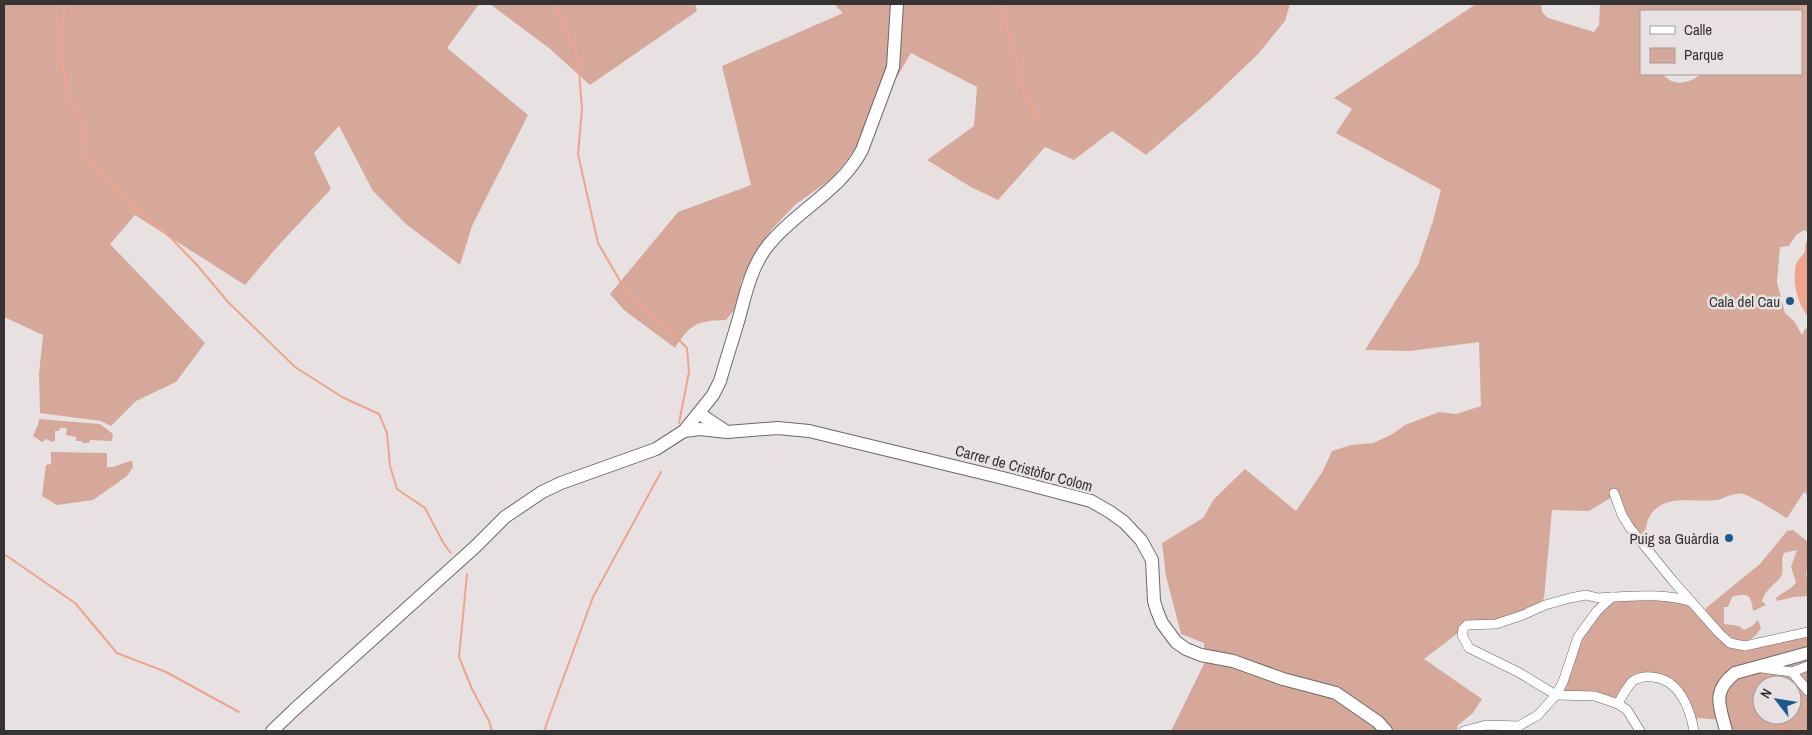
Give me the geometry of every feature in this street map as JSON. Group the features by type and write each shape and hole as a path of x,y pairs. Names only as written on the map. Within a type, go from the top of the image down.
{"street":[{"path":"272,731 294,709 475,547 505,517 522,504 561,483 656,449 684,431 698,416 713,395 720,381 748,285 757,261 769,243 784,228 845,175 862,150 893,67 897,4"},
{"path":"698,416 703,425 715,428 713,395"},
{"name":"Carrer de Cristòfor Colom","path":"684,431 715,428 727,432 778,428 809,431 1008,479 1091,502 1124,522 1141,540 1152,560 1157,610 1162,623 1176,642 1186,649 1201,654 1233,661 1283,679 1336,693 1378,722 1386,731"},
{"path":"1614,493 1617,505 1626,522 1673,581 1730,644 1738,646 1753,645 1808,632"},
{"path":"1639,731 1627,710 1618,704 1595,696 1556,695 1518,672 1469,648 1462,635 1463,629 1467,625 1496,624 1545,605 1586,596 1598,598 1672,597 1692,602"},
{"path":"1464,731 1486,725 1519,728 1538,715 1556,695 1563,682 1578,637 1597,611 1612,597"},
{"path":"1726,731 1718,700 1723,684 1735,674 1808,653"},
{"path":"1757,668 1792,672 1808,666"},
{"path":"1792,672 1808,691"},
{"path":"1618,704 1627,688 1635,680 1642,677 1659,678 1668,681 1682,696 1690,714 1694,731"}],"green space":[{"path":"4,4 479,4 447,48 528,115 472,226 460,265 406,224 373,191 339,126 314,153 331,189 277,247 245,285 135,215 110,244 205,343 176,382 136,401 111,426 101,421 40,413 39,374 43,335 4,317"},
{"path":"490,4 695,4 697,11 590,85 549,48"},
{"path":"834,4 1290,4 1285,21 1258,54 1212,98 1146,155 1112,131 1074,160 1045,147 998,200 971,187 927,160 974,126 977,87 911,53 858,144 844,164 830,180 796,204 772,229 756,251 741,282 737,307 726,320 708,321 691,328 675,348 624,310 610,294 678,212 751,185 722,66 843,13"},
{"path":"1476,4 1541,4 1542,12 1548,18 1594,32 1599,25 1600,4 1808,4 1808,232 1804,230 1796,235 1789,246 1780,247 1777,282 1785,313 1794,321 1802,335 1805,329 1808,328 1808,495 1804,492 1787,518 1759,501 1743,494 1733,494 1717,500 1669,502 1660,505 1653,511 1648,520 1645,535 1647,543 1730,639 1739,643 1808,628 1808,731 1726,731 1723,720 1697,718 1698,731 1691,731 1678,696 1668,685 1655,680 1642,680 1610,704 1590,699 1564,699 1558,686 1569,652 1605,600 1679,595 1620,520 1612,497 1589,511 1552,510 1544,598 1535,613 1472,627 1458,633 1424,659 1482,699 1473,713 1458,725 1457,731 1171,731 1205,662 1204,643 1181,634 1166,576 1162,543 1203,518 1214,499 1245,469 1296,511 1323,471 1332,451 1351,445 1373,443 1391,435 1405,425 1439,412 1456,414 1481,406 1479,342 1410,351 1365,350 1418,265 1441,190 1336,133 1352,109 1334,98"},
{"path":"39,419 100,424 113,434 112,441 90,440 89,443 82,443 82,441 76,441 76,437 66,435 67,428 60,428 59,431 55,431 55,441 52,442 47,439 42,442 33,436"},
{"path":"51,452 107,453 107,467 132,461 133,467 127,476 93,500 57,505 42,496 46,465 51,464"},
{"path":"1793,530 1808,542 1808,568 1806,575 1808,578 1808,596 1777,601 1776,598 1796,582 1791,567 1797,550 1784,553 1782,558 1782,574 1762,601 1766,605 1753,611 1750,598 1742,595 1732,597 1728,607 1724,607 1724,624 1739,626 1744,630 1758,620 1761,628 1754,637 1746,641 1732,637 1718,625 1706,611 1706,608 1760,564 1787,531"}],"shaded area":[{"path":"1808,240 1808,317 1798,299 1795,271 1796,264 1805,251"}],"waterway":[{"path":"65,4 60,52 69,98 82,119 84,154 108,184 171,238 228,302 295,367 342,397 379,414 387,433 390,466 397,489 425,508 444,544 451,553"},
{"path":"555,4 578,57 582,109 578,154 598,243 630,298 664,325 687,348 689,372 679,423"},
{"path":"1000,4 1017,61 1019,82 1038,119"},
{"path":"544,731 593,597 661,472"},
{"path":"4,554 75,603 117,653 166,672 239,712"},
{"path":"467,574 459,657 492,731"},
{"path":"1780,725 1788,731"}],"place":[{"name":"Cala del Cau","path":"1790,301"},
{"name":"Puig sa Guàrdia","path":"1729,538"}]}
